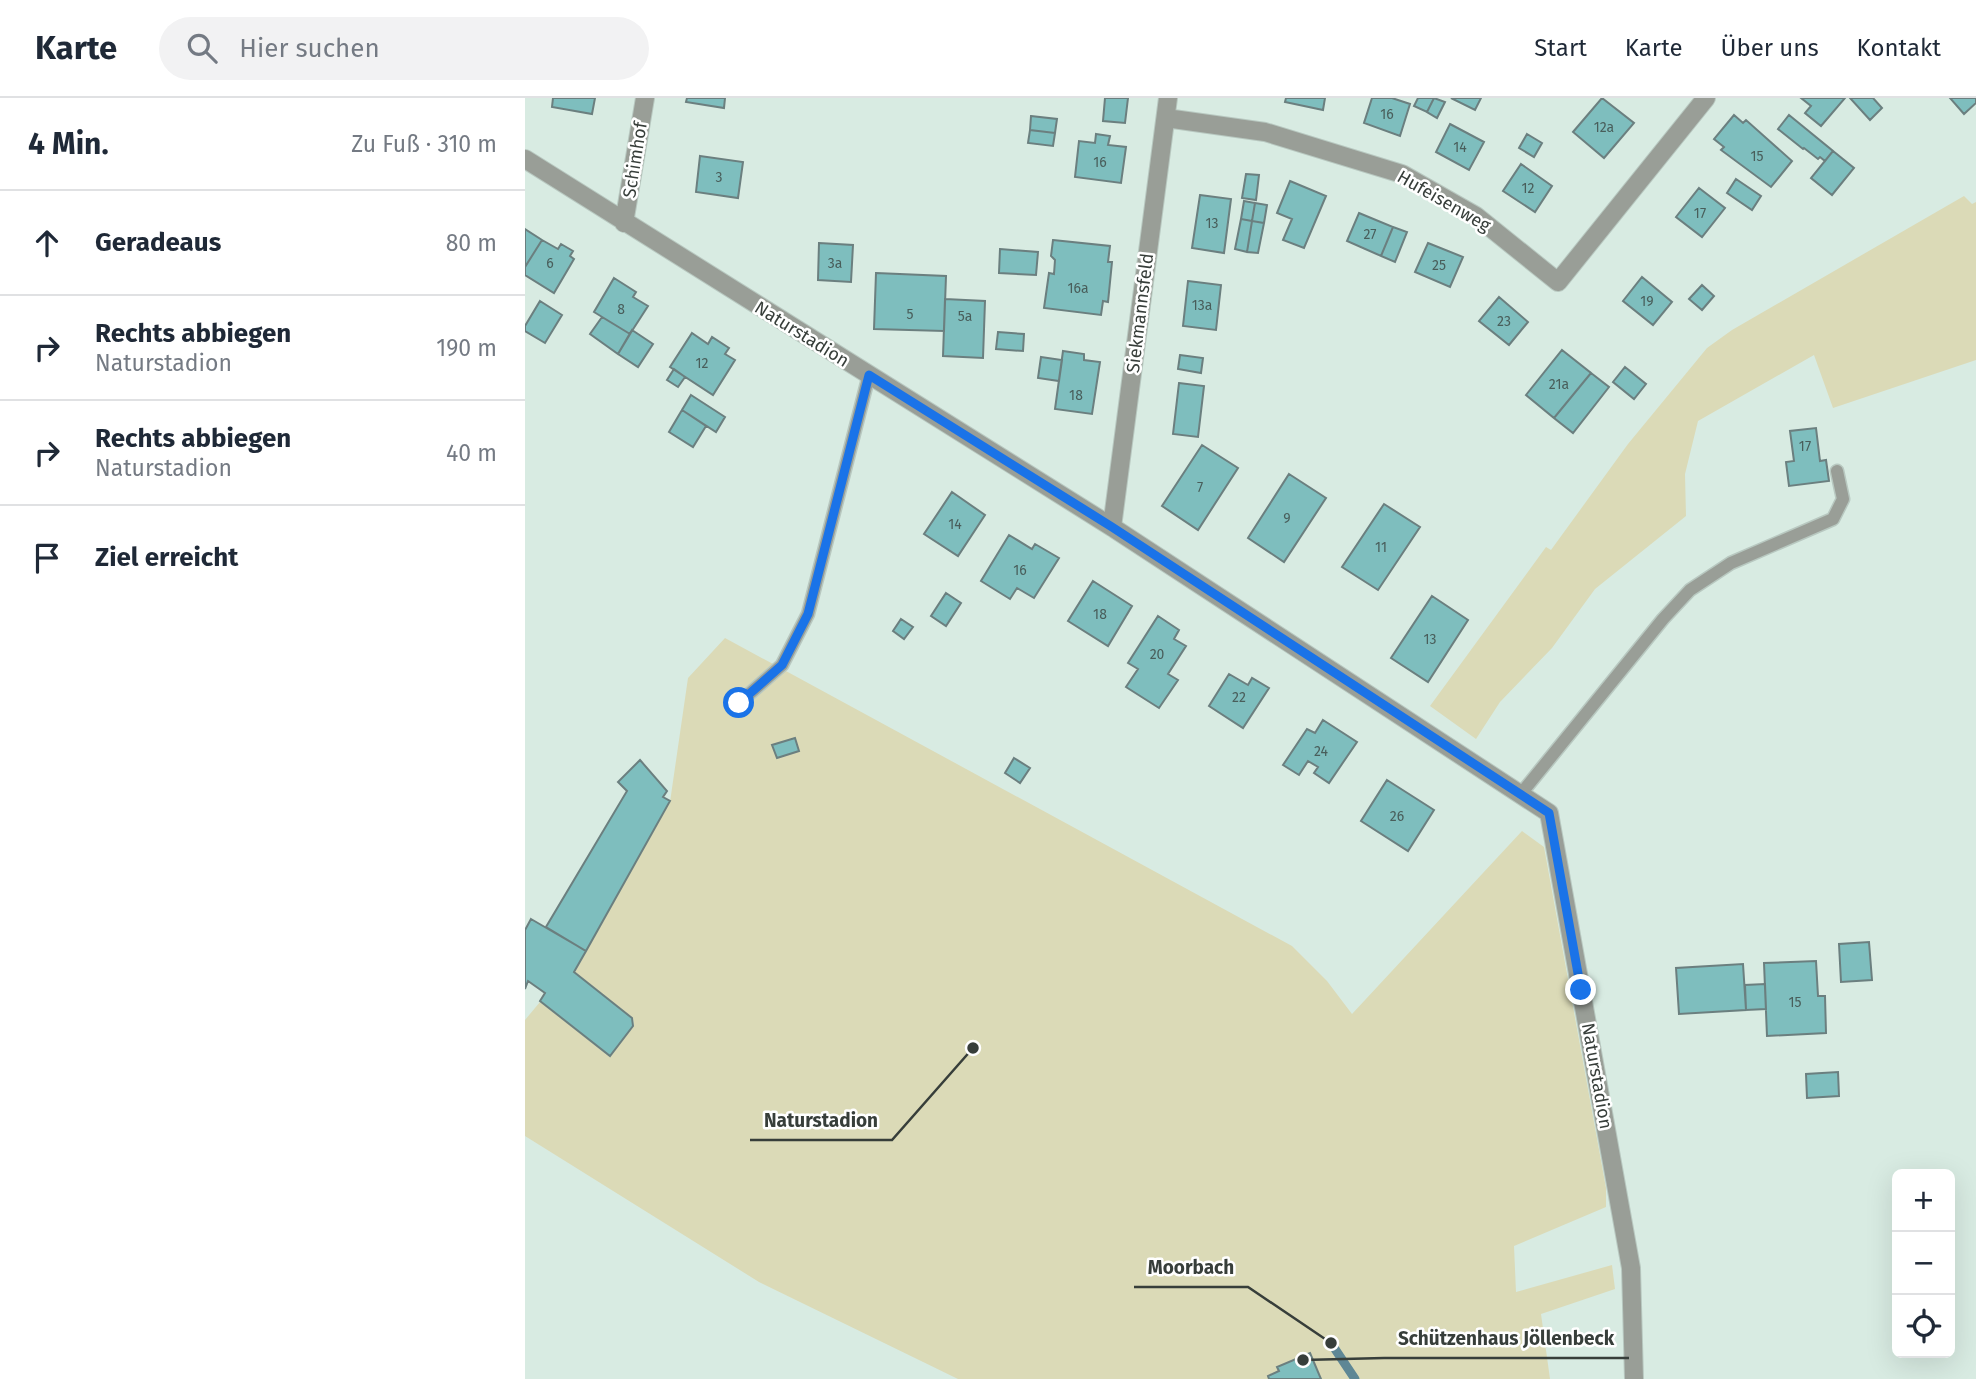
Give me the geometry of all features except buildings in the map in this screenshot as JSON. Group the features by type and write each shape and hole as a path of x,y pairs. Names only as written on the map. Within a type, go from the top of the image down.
{"street":[{"name":"Schimhof","path":"624,223 645,98"},
{"name":"Siekmannsfeld","path":"1112,527 1168,98"},
{"name":"Hufeisenweg","path":"1166,118 1265,132 1402,174 1476,216 1558,282 1706,98"},
{"name":"Naturstadion","path":"525,159 1112,527 1549,813 1631,1268 1634,1379"}],"lane":[{"path":"739,703 782,665 808,614 869,375"},
{"path":"1520,794 1663,619 1690,590 1731,564 1833,519 1843,499 1837,471"}],"green space":[{"path":"1964,196 1972,204 1976,202 1976,360 1833,408 1814,355 1698,421 1685,474 1686,516 1595,589 1552,648 1500,702 1476,739 1430,706 1546,547 1551,550 1628,444 1707,348 1732,330"},
{"path":"725,638 1292,946 1327,981 1352,1014 1522,831 1544,847 1606,1188 1606,1207 1514,1246 1516,1292 1612,1265 1615,1289 1541,1314 1550,1379 958,1379 759,1282 525,1136 525,1020 540,1002 610,1057 634,1026 633,1018 575,972 670,802 688,678"}],"waterway":[{"path":"1331,1343 1355,1379"}],"place":[{"name":"Naturstadion","path":"973,1048"},
{"name":"Moorbach","path":"1331,1343"},
{"name":"Schützenhaus Jöllenbeck","path":"1303,1360"}],"route":[{"path":"739,703 782,665 808,614 869,375 1112,527 1549,813 1581,990"}]}
